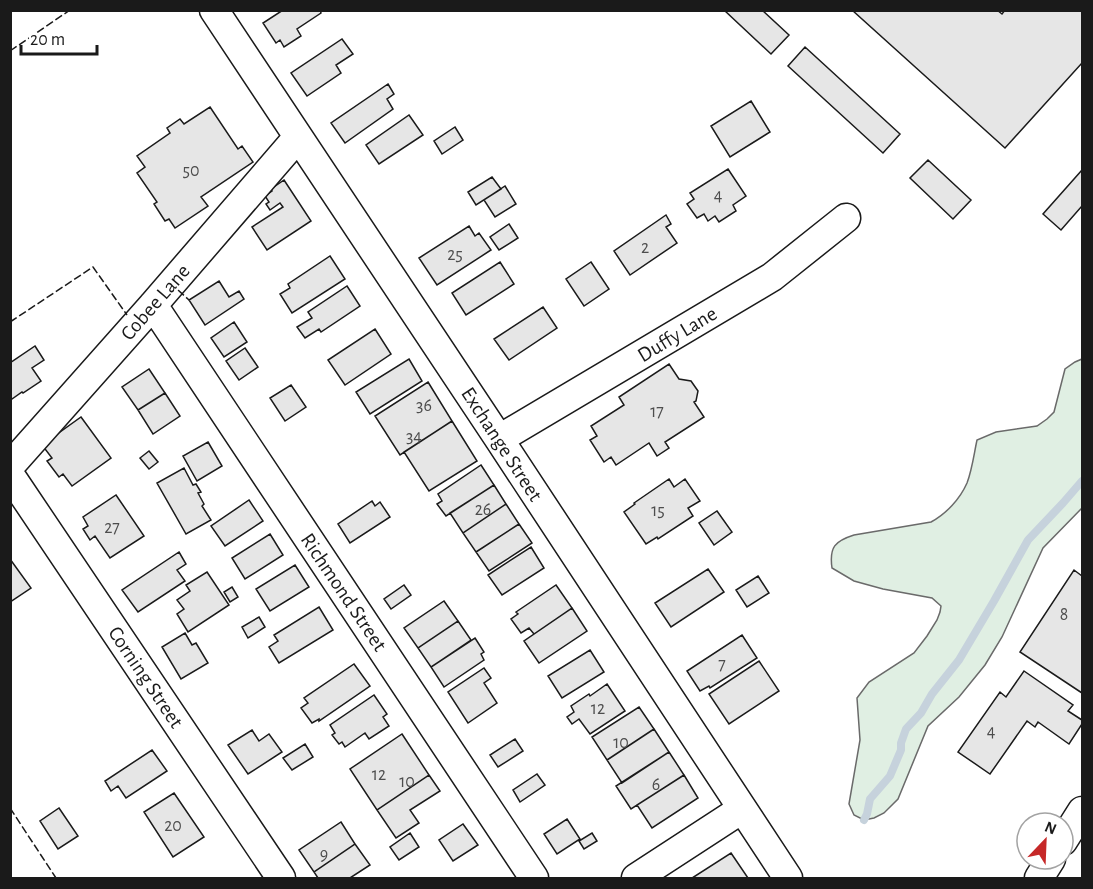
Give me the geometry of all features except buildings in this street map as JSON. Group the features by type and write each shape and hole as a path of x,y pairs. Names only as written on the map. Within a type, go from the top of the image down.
{"street":[{"name":"Exchange Street","path":"214,10 788,879"},
{"name":"Cobee Lane","path":"10,466 298,137"},
{"name":"Duffy Lane","path":"499,439 772,277 846,218"},
{"name":"Richmond Street","path":"153,305 534,879"},
{"name":"Corning Street","path":"10,475 281,879"},
{"path":"636,879 742,809"}],"green space":[{"path":"1082,359 1082,508 1043,548 1002,637 985,665 959,697 928,726 898,799 884,813 864,820 854,815 849,804 860,740 857,698 869,682 914,653 937,620 941,606 932,598 854,581 832,568 833,550 842,540 854,535 931,522 942,515 952,506 967,483 977,440 996,432 1037,426 1047,419 1054,412 1065,369"}],"waterway":[{"path":"864,820 870,799 890,776 901,750 906,729 921,713 932,694 959,660 1028,540 1082,481"}],"fence":[{"path":"10,51 70,10"},
{"path":"10,322 93,267 127,315"},
{"path":"178,290 189,300"},
{"path":"10,808 56,878"}]}
